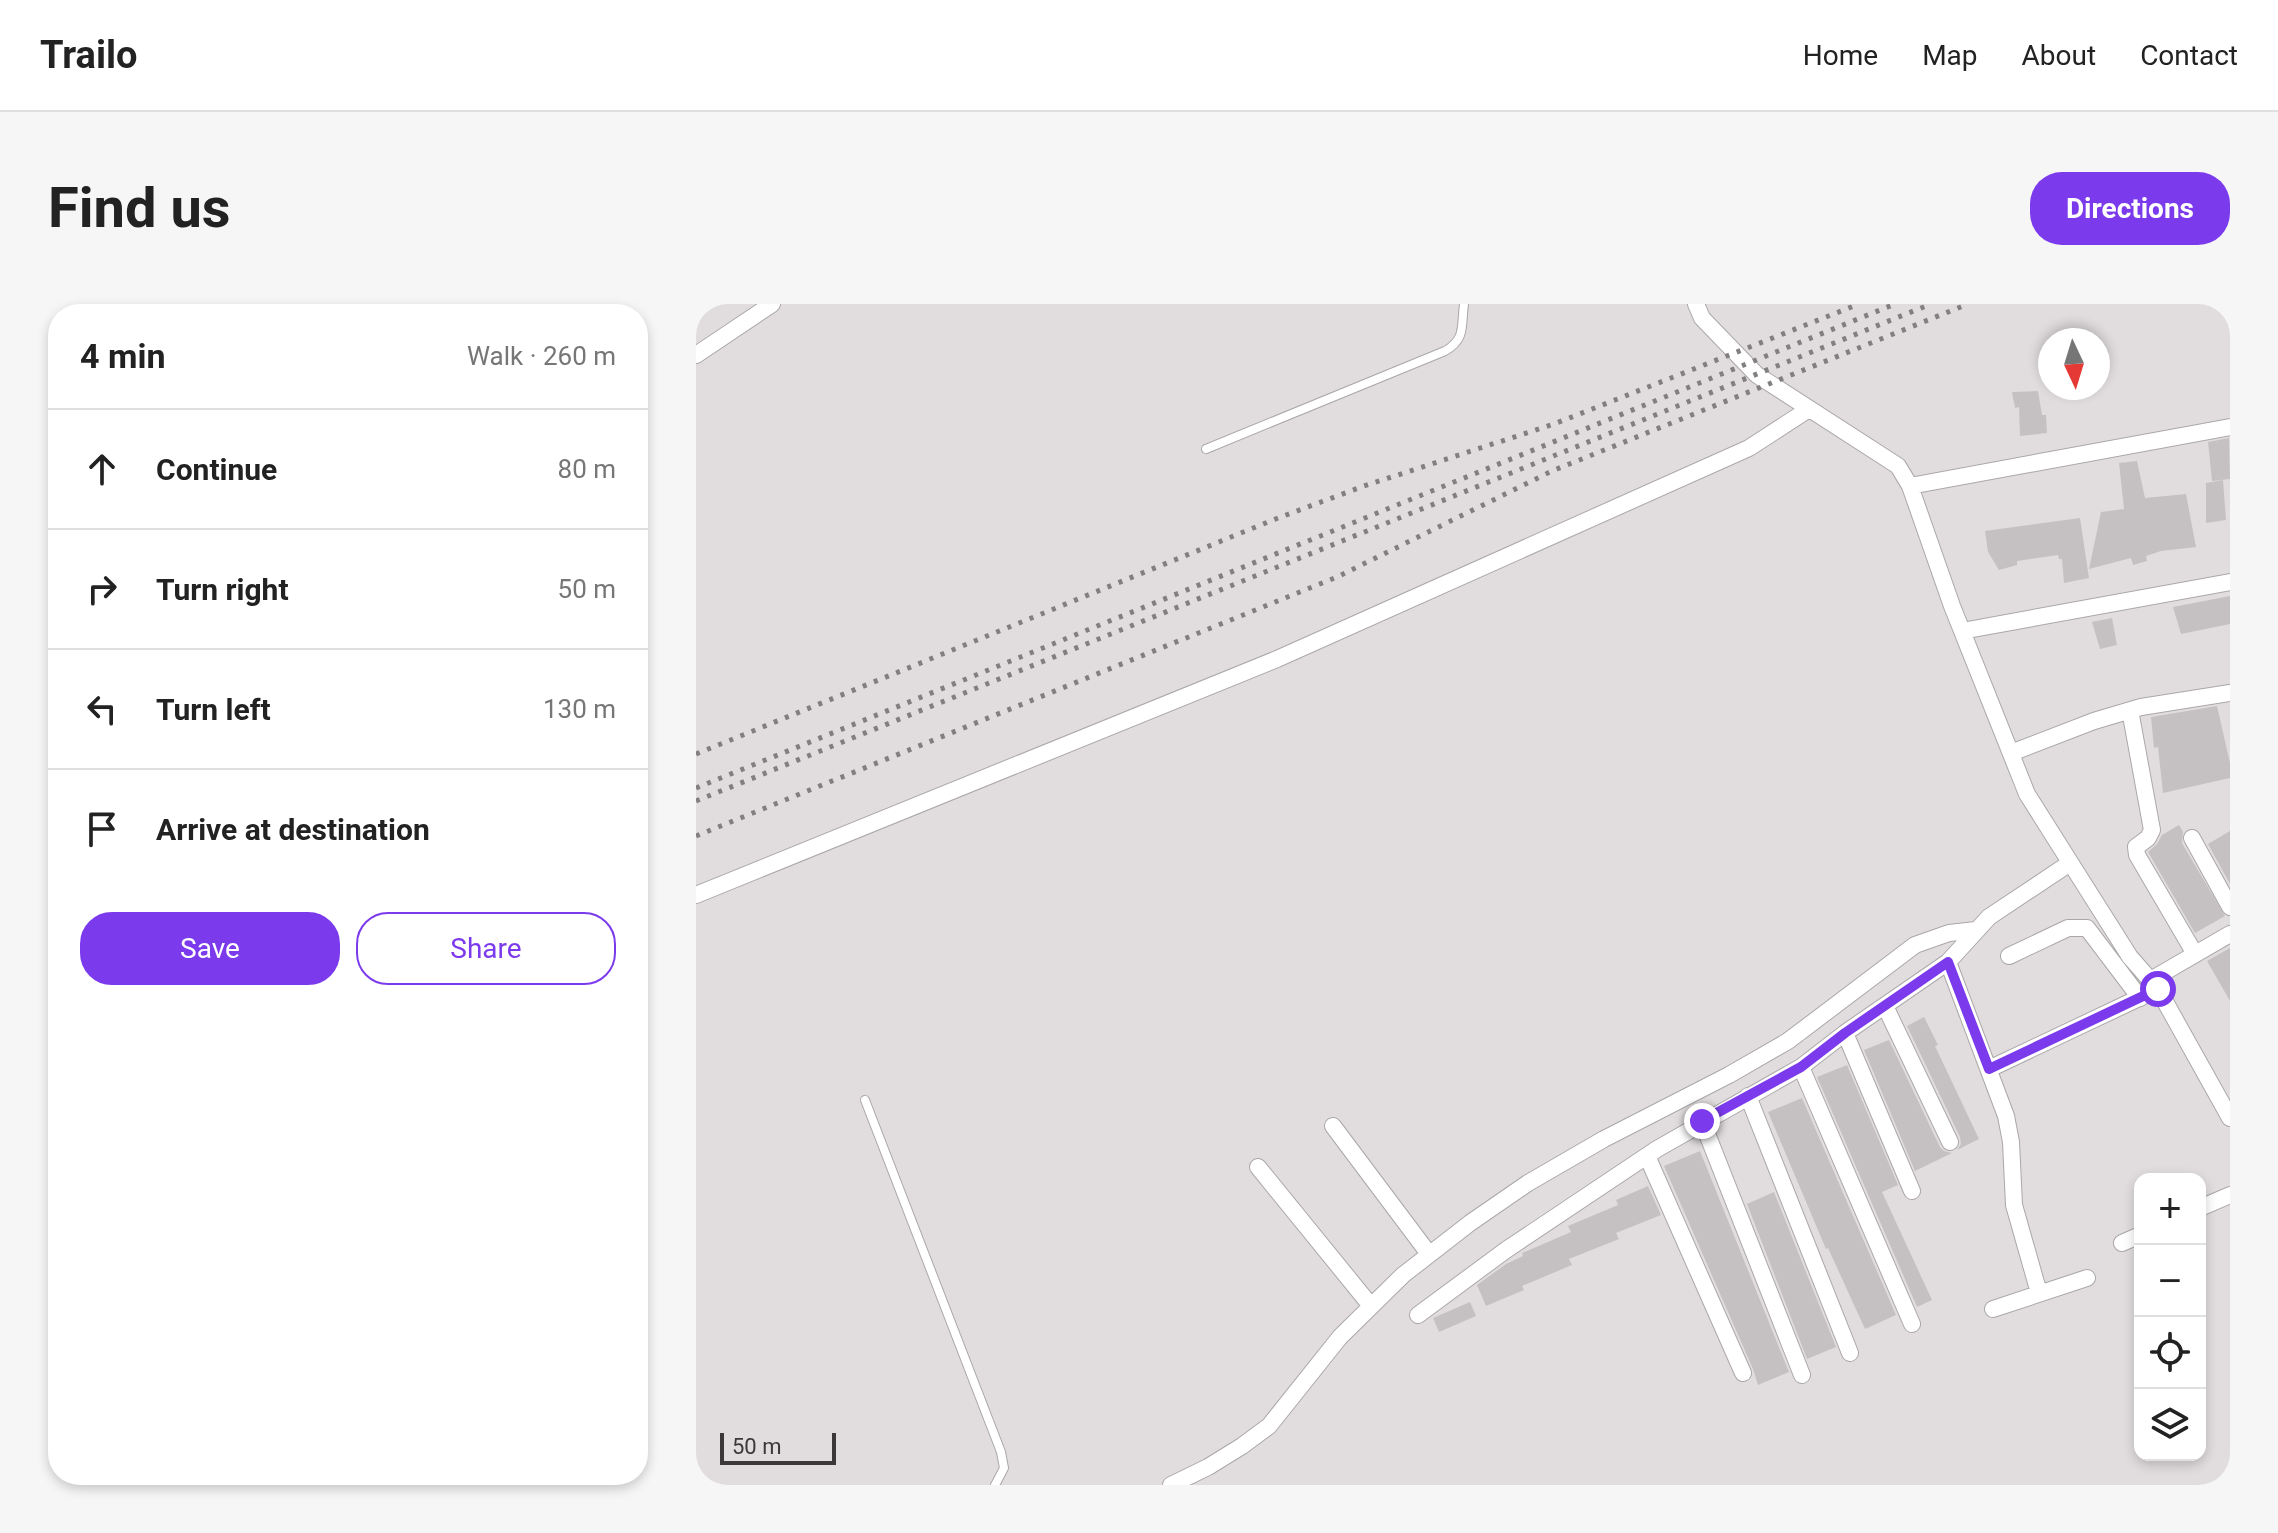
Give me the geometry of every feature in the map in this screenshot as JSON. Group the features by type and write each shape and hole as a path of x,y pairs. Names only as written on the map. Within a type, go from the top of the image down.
{"street":[{"path":"696,355 772,304"},
{"path":"1696,304 1702,318 1757,375 1898,466 1910,486 1962,631 2027,794 2130,957 2153,985 2230,1118"},
{"path":"696,895 1277,659 1749,448 1809,409"},
{"path":"1910,486 2230,427"},
{"path":"1962,631 2230,582"},
{"path":"2011,753 2130,710 2230,693"},
{"path":"2130,710 2152,830 2148,838 2136,847 2137,855 2195,954"},
{"path":"2192,838 2230,907"},
{"path":"1418,1315 1506,1250 1647,1156 1702,1121 1801,1067 1948,962 1976,930 2012,901 2070,863"},
{"path":"2009,956 2068,928 2087,928 2094,933 2140,998"},
{"path":"1171,1485 1219,1460 1269,1426 1340,1337 1403,1275 1528,1183 1788,1041 1915,945 1949,933 1976,930"},
{"path":"1989,1069 2140,998 2195,954 2230,934"},
{"path":"1948,962 2006,1116 2011,1142 2014,1205 2039,1293"},
{"path":"1885,1006 1950,1142"},
{"path":"1845,1033 1912,1191"},
{"path":"1801,1067 1912,1324"},
{"path":"1748,1096 1850,1353"},
{"path":"1702,1121 1802,1375"},
{"path":"1333,1126 1429,1254"},
{"path":"1647,1156 1743,1373"},
{"path":"1258,1167 1371,1306"},
{"path":"2206,1205 2230,1195"},
{"path":"2122,1243 2134,1238"},
{"path":"1993,1309 2087,1278"}],"lane":[{"path":"1206,449 1445,351 1457,344 1464,304"},
{"path":"865,1100 1001,1452 1004,1468 995,1485"}],"building":[{"path":"2038,391 2042,415 2046,415 2047,433 2020,436 2019,407 2015,408 2012,392"},
{"path":"2229,438 2230,479 2212,481 2208,442"},
{"path":"2137,461 2145,498 2186,494 2196,547 2161,551 2146,556 2147,561 2133,565 2131,558 2089,569 2101,512 2124,509 2119,463"},
{"path":"2223,480 2226,520 2206,523 2206,483"},
{"path":"2080,518 2089,578 2064,583 2062,559 2058,555 2017,561 2017,565 1999,570 1988,552 1985,531"},
{"path":"2230,596 2230,624 2181,634 2173,607"},
{"path":"2112,618 2117,645 2100,649 2092,622"},
{"path":"2217,706 2230,763 2230,778 2163,793 2151,717"},
{"path":"2179,825 2183,832 2182,843 2225,916 2195,933 2148,852 2162,835"},
{"path":"2230,831 2230,884 2208,844"},
{"path":"2230,948 2230,1001 2207,961"},
{"path":"1924,1017 1979,1139 1957,1150 1961,1144 1960,1137 1907,1026"},
{"path":"1889,1040 1940,1147 1952,1153 1915,1171 1864,1050"},
{"path":"1847,1065 1898,1185 1882,1192 1932,1300 1917,1307 1817,1077"},
{"path":"1802,1098 1896,1315 1865,1329 1826,1249 1768,1112"},
{"path":"1700,1151 1789,1372 1758,1385 1664,1166"},
{"path":"1648,1186 1661,1215 1616,1233 1619,1239 1569,1259 1572,1265 1522,1286 1524,1290 1486,1306 1477,1285 1523,1256 1522,1253 1571,1232 1568,1226 1618,1205 1616,1200"},
{"path":"1774,1192 1836,1347 1807,1359 1747,1204"},
{"path":"1470,1302 1476,1316 1439,1332 1433,1318"}],"railway":[{"path":"696,754 1278,518 1364,486 1554,424 1859,304"},
{"path":"696,788 1895,304"},
{"path":"696,801 1931,304"},
{"path":"696,836 1337,577 1552,471 1968,304"}],"route":[{"path":"1702,1121 1801,1067 1948,962 1989,1069 2158,989"}]}
